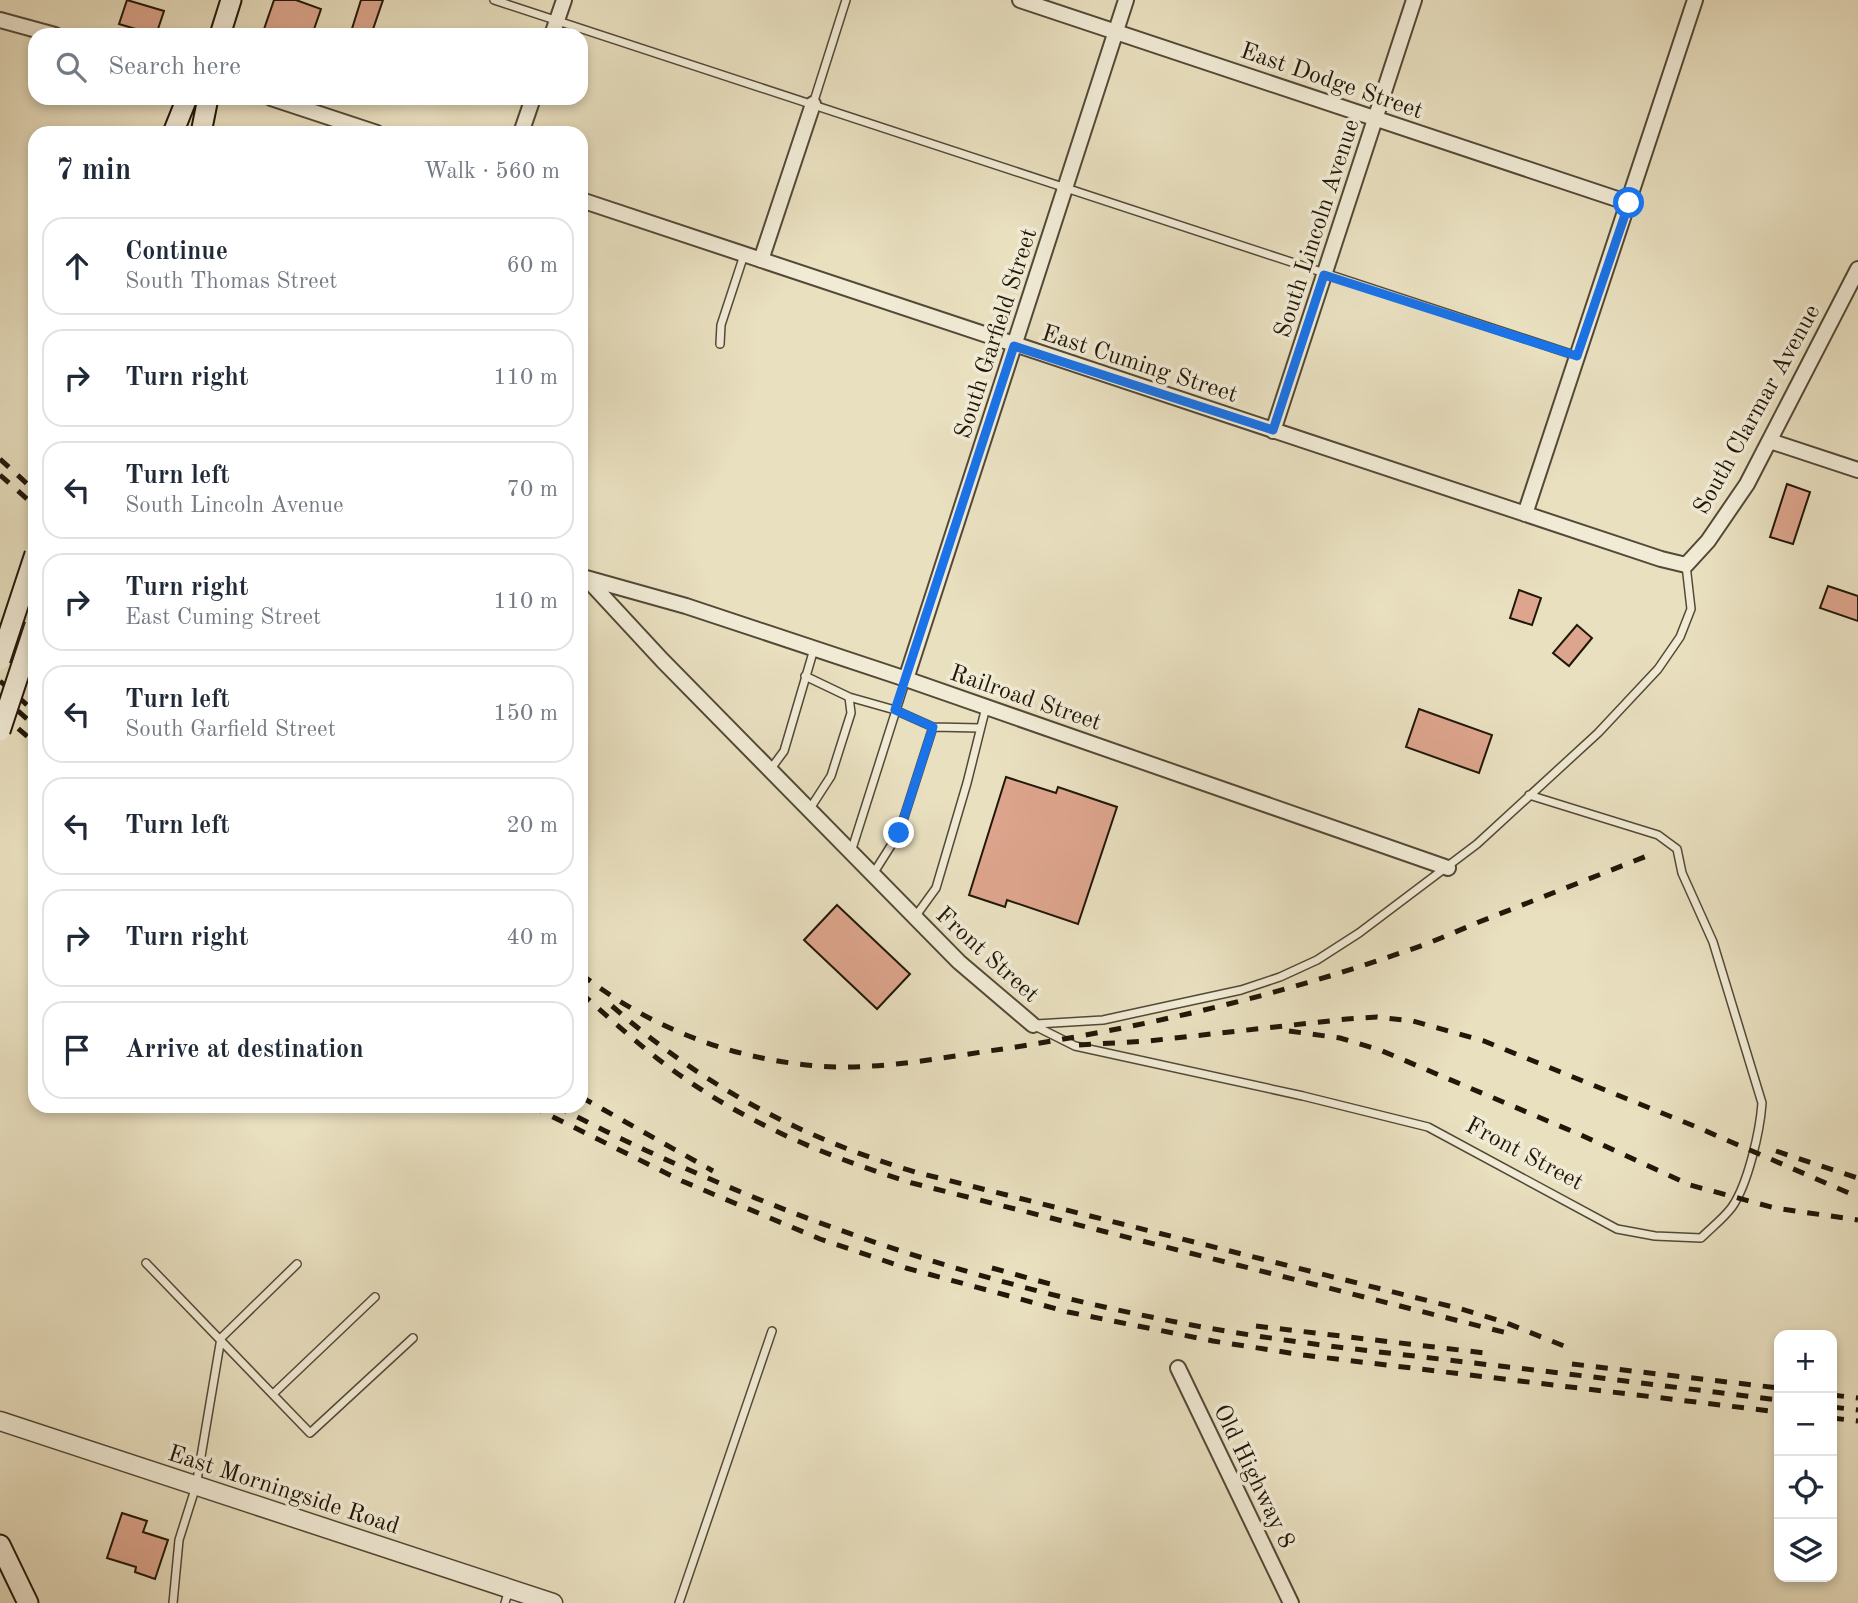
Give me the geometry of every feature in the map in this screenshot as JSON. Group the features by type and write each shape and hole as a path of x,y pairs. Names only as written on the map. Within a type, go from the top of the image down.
{"main road":[{"path":"222,28 231,0"},
{"path":"176,126 184,105"},
{"path":"202,126 207,105"},
{"path":"0,660 28,575"},
{"path":"0,731 28,646"},
{"path":"0,1545 28,1603"}],"street":[{"path":"554,28 564,0"},
{"name":"East Dodge Street","path":"1020,0 1629,203"},
{"name":"South Garfield Street","path":"906,679 1126,0"},
{"name":"South Lincoln Avenue","path":"1273,430 1414,0"},
{"path":"1525,514 1695,0"},
{"path":"0,20 29,28"},
{"path":"761,260 813,104"},
{"path":"292,105 356,126"},
{"path":"524,126 531,105"},
{"name":"East Cuming Street","path":"588,202 1014,346 1686,565"},
{"name":"South Clarmar Avenue","path":"1686,565 1703,548 1727,515 1770,441 1858,269"},
{"path":"1770,441 1858,470"},
{"name":"Railroad Street","path":"588,577 906,679 1448,868"},
{"name":"Front Street","path":"588,580 662,660 915,917 985,986 1033,1025"},
{"name":"Old Highway 8","path":"1178,1368 1291,1603"},
{"name":"East Morningside Road","path":"0,1422 196,1486 507,1596 553,1603"}],"lane":[{"path":"494,0 581,28"},
{"path":"813,104 846,0"},
{"path":"588,30 1324,275 1577,356"},
{"path":"720,344 721,324 744,254"},
{"path":"1033,1025 1103,1020 1241,990 1280,977 1317,960 1359,933 1448,868 1598,733 1658,669 1680,637 1691,609 1686,565"},
{"path":"770,770 784,751 814,649"},
{"path":"805,676 849,697 895,710 933,727 980,728"},
{"path":"851,852 906,679"},
{"path":"809,810 831,776 851,713 849,697"},
{"path":"915,917 936,888 986,707"},
{"path":"873,874 899,833 933,727"},
{"name":"Front Street","path":"1033,1025 1075,1046 1303,1096 1428,1127 1616,1229 1655,1236 1701,1238 1731,1209 1740,1194 1761,1125 1762,1103 1713,942 1682,873 1677,849 1658,835 1529,795"},
{"path":"146,1262 310,1433 413,1338"},
{"path":"173,1603 179,1540 196,1486 221,1338 297,1264"},
{"path":"273,1394 375,1297"},
{"path":"679,1603 772,1331"}],"building":[{"path":"127,0 164,11 158,28 132,28 119,24"},
{"path":"274,0 296,0 321,9 314,28 264,28"},
{"path":"361,0 383,0 373,28 352,28"},
{"path":"1787,484 1810,492 1793,544 1770,537"},
{"path":"1828,586 1858,596 1858,621 1820,608"},
{"path":"1519,590 1541,598 1532,625 1510,618"},
{"path":"1577,625 1592,638 1569,666 1553,653"},
{"path":"1419,709 1492,735 1479,773 1406,747"},
{"path":"1006,777 1056,793 1058,787 1117,807 1078,924 1007,900 1005,907 969,895"},
{"path":"837,905 910,974 877,1009 804,940"},
{"path":"122,1513 147,1521 143,1532 168,1540 155,1579 135,1572 136,1567 107,1558"}],"railway":[{"path":"0,459 28,485"},
{"path":"0,475 28,500"},
{"path":"0,631 28,668"},
{"path":"0,681 28,706"},
{"path":"0,695 28,720"},
{"path":"0,713 28,737"},
{"path":"588,979 663,1025 693,1038 754,1056 840,1067 911,1062 1105,1031 1257,997 1425,945 1647,856"},
{"path":"588,999 658,1059 717,1099 779,1133 878,1172 912,1183 1515,1335"},
{"path":"612,1006 681,1061 754,1106 832,1143 872,1158 915,1172 1461,1309 1504,1322 1564,1346"},
{"path":"1079,1045 1148,1041 1347,1019 1377,1017 1413,1021 1484,1041 1699,1128 1858,1197"},
{"path":"1289,1031 1340,1038 1380,1050 1581,1135 1690,1185 1775,1208 1858,1220"},
{"path":"588,1101 713,1171"},
{"path":"545,1113 682,1181 820,1239 906,1268 1068,1312 1213,1341 1303,1355 1774,1411"},
{"path":"570,1113 628,1142 775,1206 927,1259 1082,1302 1201,1327 1281,1339 1774,1399"},
{"path":"1776,1151 1858,1178"},
{"path":"992,1268 1050,1284"},
{"path":"1256,1326 1485,1353"},
{"path":"1572,1364 1774,1387"},
{"path":"1837,1396 1858,1398"},
{"path":"1837,1408 1858,1410"},
{"path":"1837,1419 1858,1421"}],"route":[{"path":"899,833 933,727 895,710 1014,346 1273,430 1324,275 1577,356 1629,203"}]}
